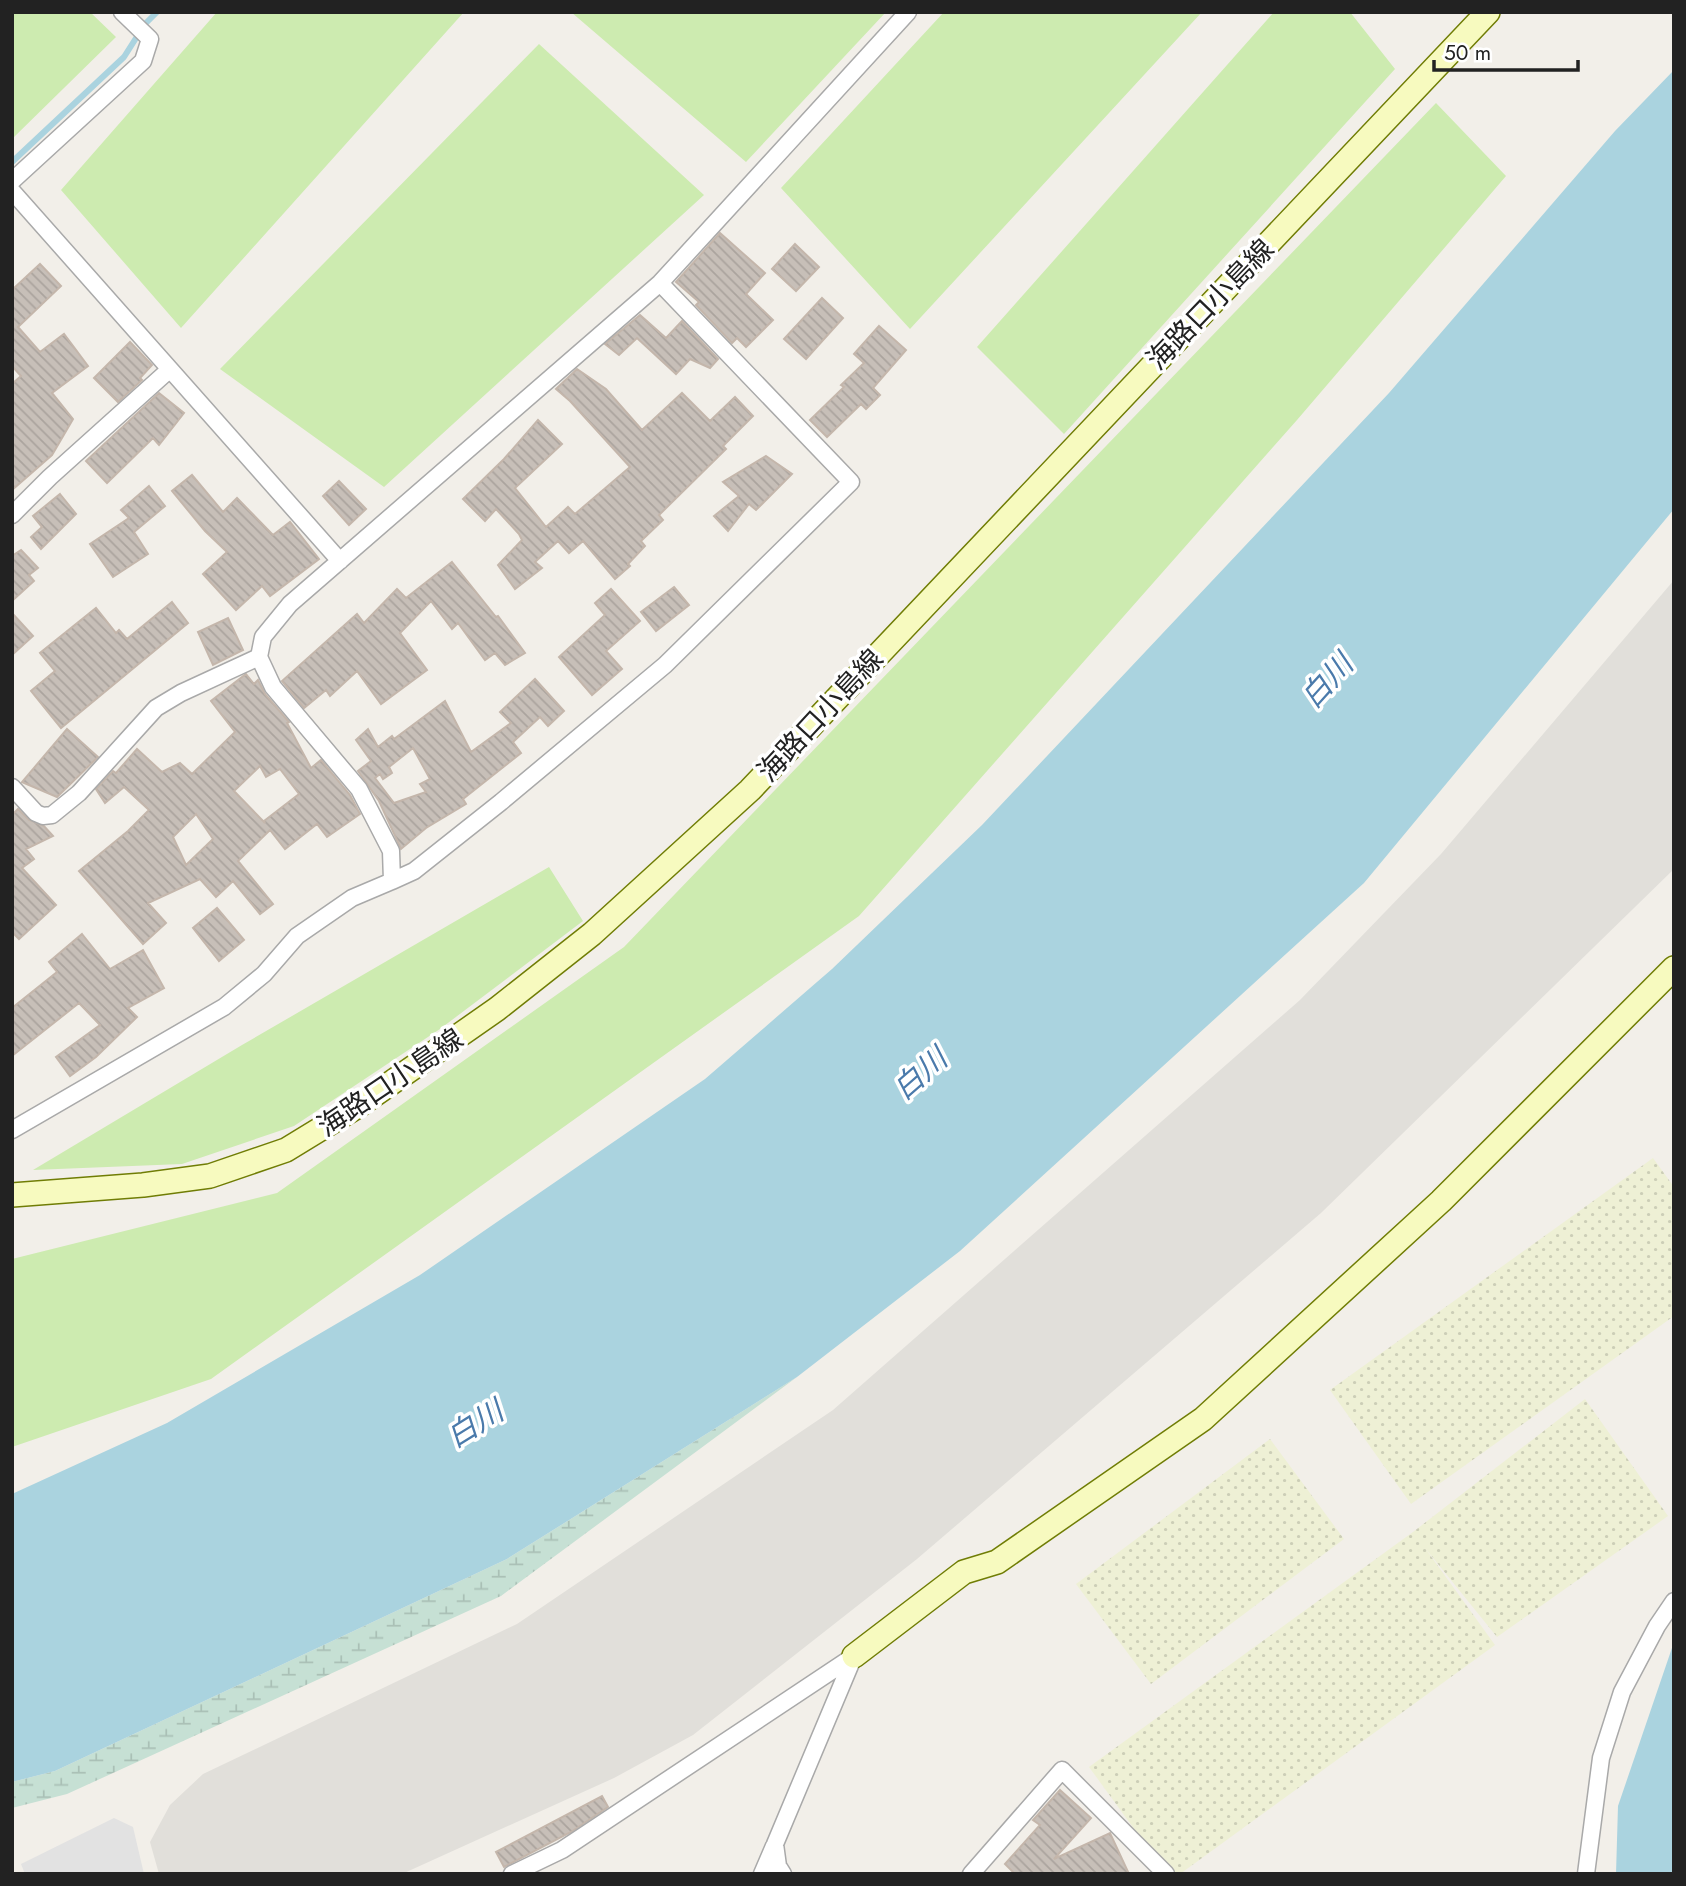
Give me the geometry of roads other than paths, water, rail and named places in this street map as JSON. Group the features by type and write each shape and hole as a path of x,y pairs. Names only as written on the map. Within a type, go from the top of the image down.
{"main road":[{"name":"海路口小島線","path":"12,1195 143,1185 210,1176 286,1150 358,1106 497,1009 592,934 750,790 1489,12"},
{"path":"855,1656 964,1572 997,1562 1203,1419 1441,1201 1674,968"}],"street":[{"path":"12,181 143,61 150,39 122,12"},
{"path":"392,881 391,852 359,789 273,687 259,657 263,637 290,604 660,283 908,12"},
{"path":"12,191 340,561"},
{"path":"12,1130 224,1007 264,974 298,936 352,898 414,871 425,863 665,665 851,482 660,283"},
{"path":"12,515 169,370"},
{"path":"12,787 36,813 43,816 52,815 79,793 156,709 181,693 259,657"},
{"path":"1582,1872 1601,1758 1622,1692 1657,1626 1674,1601"},
{"path":"762,1874 855,1656"},
{"path":"512,1874 562,1850 855,1656"},
{"path":"971,1874 1062,1770 1166,1874"},
{"path":"775,1844 778,1866 783,1874"}],"water":[{"name":"白川","path":"1674,70 1674,509 1364,883 960,1251 797,1377 507,1559 55,1771 12,1782 12,1494 167,1423 420,1275 705,1079 832,969 982,825 1389,393 1615,131"},
{"path":"1674,1642 1674,1874 1616,1874 1618,1806"}],"waterway":[{"path":"12,162 124,57 145,24 157,12"}]}
